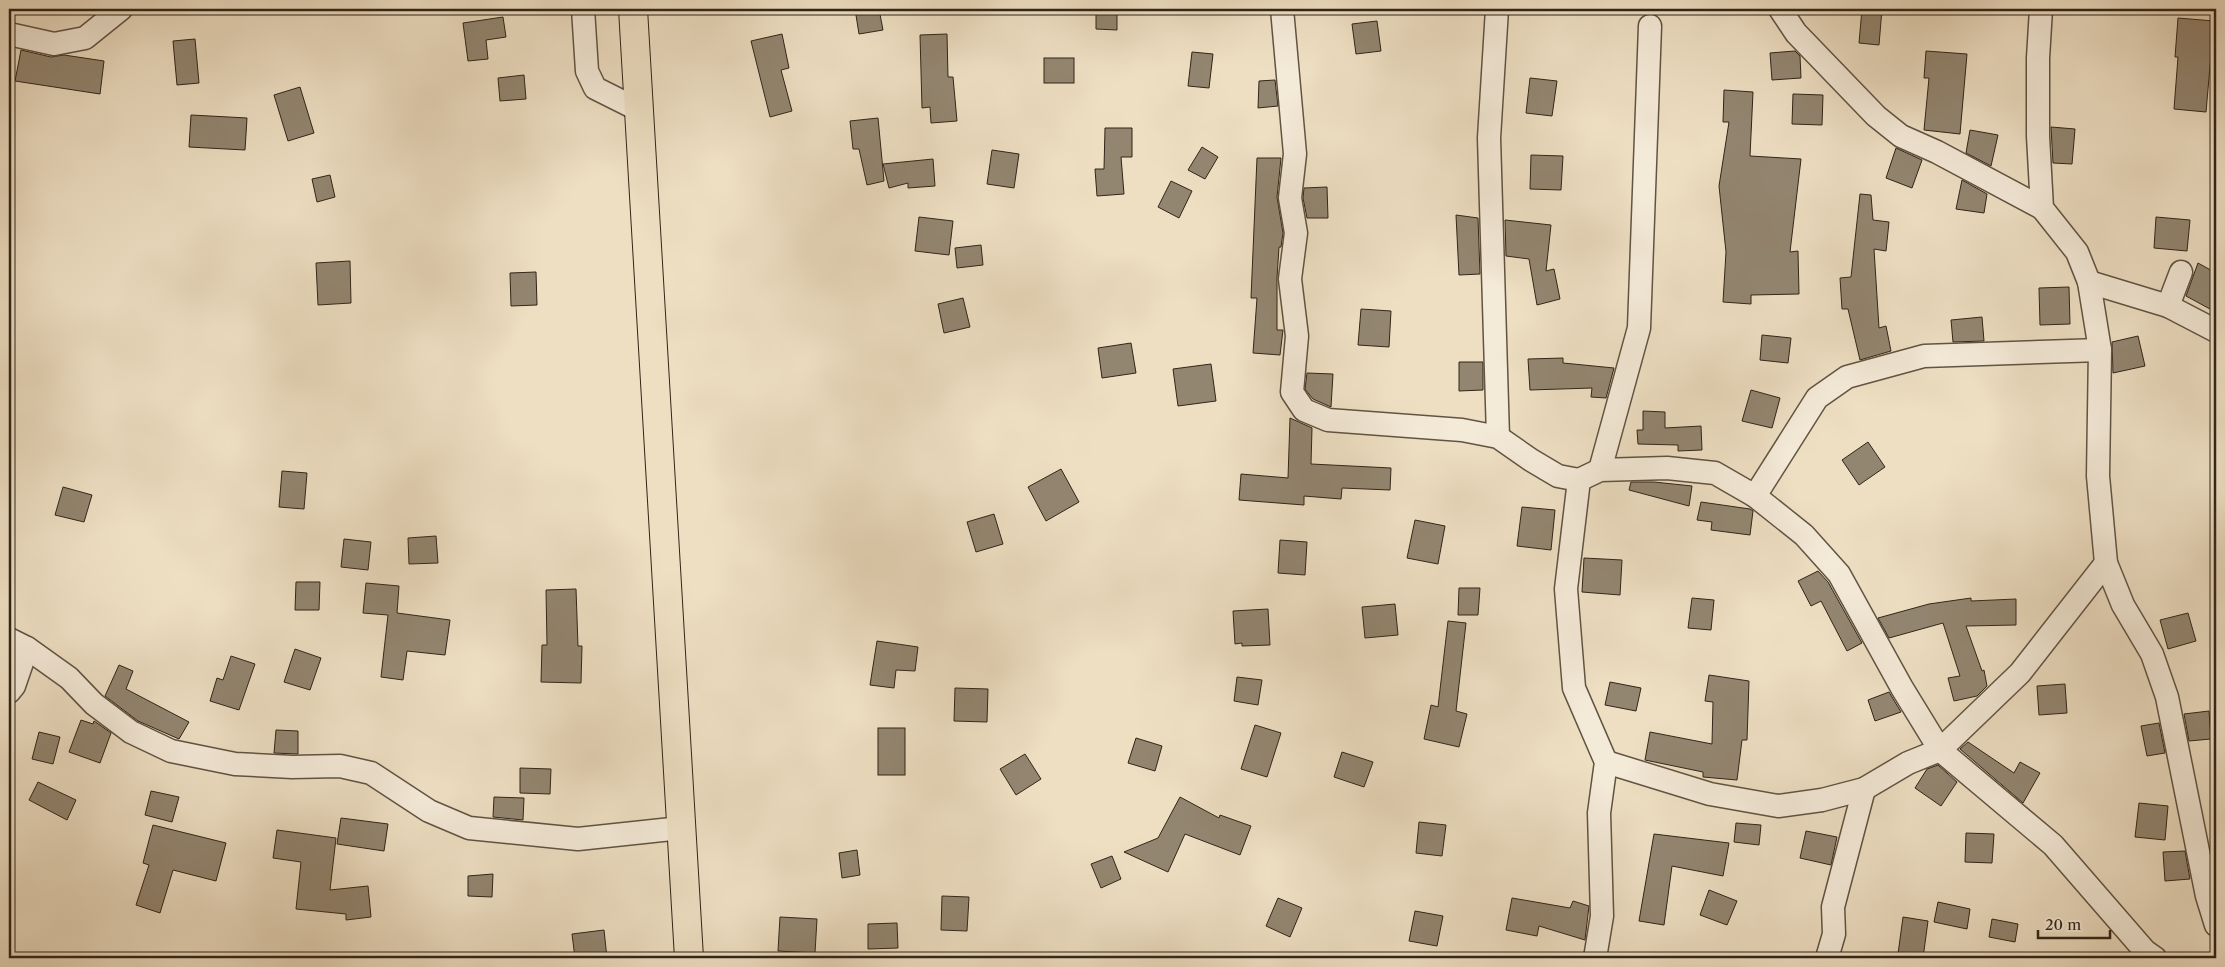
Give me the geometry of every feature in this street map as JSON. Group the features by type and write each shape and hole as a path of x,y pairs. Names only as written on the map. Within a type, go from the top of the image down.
{"main road":[{"path":"633,9 689,958"}],"street":[{"path":"9,34 54,44 85,38 121,9"},
{"path":"583,9 587,71 595,88 639,110"},
{"path":"1282,9 1296,154 1290,198 1296,233 1290,279 1297,336 1292,392 1304,410 1323,419 1462,430 1498,437 1530,460 1558,476 1579,480 1600,470 1667,468 1715,473 1755,496 1804,535 1839,574 1902,688 1940,750 2052,845 2145,951 2155,958"},
{"path":"1496,9 1489,138 1498,437"},
{"path":"1780,9 1796,33 1876,116 1901,136 1937,152 2042,208 2077,252 2089,282 2100,350 2098,476 2106,564 2123,605 2152,654 2167,698 2206,896 2216,925"},
{"path":"2041,9 2038,58 2038,136 2042,208"},
{"path":"1600,470 1639,328 1650,26"},
{"path":"2168,306 2181,272"},
{"path":"2089,282 2168,306 2216,332"},
{"path":"1755,496 1817,398 1847,377 1924,356 2100,350"},
{"path":"1579,480 1566,589 1574,688 1606,762 1599,813 1602,916 1595,958"},
{"path":"1606,762 1710,794 1778,806 1822,800 1864,789 1908,763 1940,750 2020,673 2106,564"},
{"path":"9,692 14,686 18,643 69,678 94,704 131,732 170,751 235,764 292,767 340,766 371,772 429,812 469,828 578,839 681,828"},
{"path":"1827,958 1834,934 1833,907 1864,789"}],"building":[{"path":"855,9 879,9 883,30 859,34"},
{"path":"1096,9 1117,9 1117,30 1096,29"},
{"path":"1862,9 1882,9 1879,45 1859,43"},
{"path":"503,17 506,37 486,40 488,59 468,61 463,23"},
{"path":"2178,18 2214,21 2206,112 2174,109 2178,57 2175,57"},
{"path":"1377,21 1381,51 1356,54 1352,24"},
{"path":"782,34 789,68 781,70 792,111 770,117 751,41"},
{"path":"947,34 948,77 953,77 957,121 931,123 930,107 922,108 920,35"},
{"path":"195,39 199,83 177,85 173,41"},
{"path":"21,50 51,57 64,55 104,61 100,94 15,81"},
{"path":"1795,51 1800,56 1801,78 1772,80 1770,53"},
{"path":"1926,51 1967,54 1960,134 1924,130 1929,78 1924,78"},
{"path":"1192,52 1213,54 1209,88 1188,86"},
{"path":"1044,58 1074,58 1074,83 1044,83"},
{"path":"524,75 526,99 500,101 498,78"},
{"path":"1530,78 1557,81 1552,116 1526,113"},
{"path":"1275,80 1278,106 1258,108 1259,81"},
{"path":"300,87 314,133 288,141 274,95"},
{"path":"1724,90 1753,92 1750,156 1801,159 1790,252 1798,251 1799,294 1751,295 1751,304 1723,302 1726,252 1719,186 1729,122 1723,122"},
{"path":"1793,94 1823,95 1822,125 1792,124"},
{"path":"191,115 247,118 245,150 189,147"},
{"path":"878,118 884,181 867,185 859,149 853,149 850,121"},
{"path":"2051,127 2075,129 2072,164 2053,163"},
{"path":"1105,128 1132,128 1132,157 1121,157 1124,194 1097,196 1095,169 1104,169"},
{"path":"1970,130 1998,135 1991,166 1966,153"},
{"path":"1202,147 1218,157 1205,179 1188,170"},
{"path":"1896,148 1922,160 1912,188 1886,178"},
{"path":"992,150 1019,154 1014,188 987,184"},
{"path":"1531,155 1563,156 1561,190 1530,189"},
{"path":"1257,158 1281,158 1277,197 1283,233 1281,247 1279,247 1277,278 1277,330 1283,330 1280,355 1253,353 1257,298 1251,298"},
{"path":"933,159 935,186 908,188 908,183 889,188 883,164"},
{"path":"330,175 335,197 317,202 312,179"},
{"path":"1962,180 1987,194 1984,213 1956,209"},
{"path":"1171,181 1192,191 1179,218 1158,207"},
{"path":"1327,187 1328,218 1307,218 1303,198 1304,188"},
{"path":"1860,194 1871,195 1873,220 1889,222 1886,251 1874,249 1879,328 1886,326 1891,351 1860,360 1848,309 1842,309 1840,278 1851,277"},
{"path":"1456,215 1478,218 1480,274 1459,275"},
{"path":"919,217 953,221 949,255 915,251"},
{"path":"2156,217 2190,220 2187,251 2154,248"},
{"path":"1505,220 1551,225 1546,271 1554,269 1560,299 1537,305 1529,259 1506,256"},
{"path":"981,245 983,265 957,268 955,248"},
{"path":"350,261 351,303 318,305 316,263"},
{"path":"2198,263 2216,273 2216,298 2210,309 2186,296"},
{"path":"536,272 537,305 511,306 510,273"},
{"path":"2069,287 2070,324 2040,325 2039,288"},
{"path":"963,298 970,327 944,333 938,304"},
{"path":"1361,309 1391,311 1389,347 1358,345"},
{"path":"1982,317 1984,341 1953,342 1951,320"},
{"path":"1762,335 1791,338 1788,363 1760,360"},
{"path":"2138,336 2145,366 2113,373 2112,342"},
{"path":"1131,343 1136,373 1102,378 1098,348"},
{"path":"1563,358 1563,363 1614,368 1606,398 1591,397 1592,388 1530,390 1528,359"},
{"path":"1459,362 1483,362 1483,390 1459,391"},
{"path":"1211,364 1216,401 1178,406 1173,369"},
{"path":"1307,373 1333,374 1331,407 1313,399 1305,389"},
{"path":"1751,390 1780,398 1772,428 1742,421"},
{"path":"1643,411 1665,412 1665,428 1701,426 1702,450 1678,451 1678,445 1638,444 1637,430 1643,430"},
{"path":"1290,418 1312,428 1311,464 1391,468 1390,490 1342,488 1341,499 1304,496 1304,505 1239,500 1241,474 1288,478"},
{"path":"1868,442 1885,467 1859,485 1842,460"},
{"path":"1061,469 1079,502 1046,521 1028,487"},
{"path":"282,471 307,473 304,509 279,507"},
{"path":"1631,482 1654,482 1692,486 1689,506 1629,490"},
{"path":"63,487 92,495 84,522 55,515"},
{"path":"1701,502 1753,511 1750,535 1711,530 1712,522 1697,520"},
{"path":"1522,507 1555,510 1551,550 1517,546"},
{"path":"994,514 1003,544 976,552 967,522"},
{"path":"1415,520 1445,526 1438,564 1407,558"},
{"path":"436,536 438,563 409,564 408,538"},
{"path":"344,539 371,542 368,570 341,567"},
{"path":"1280,540 1307,542 1305,575 1278,573"},
{"path":"1584,558 1622,560 1620,595 1582,592"},
{"path":"1818,571 1828,582 1862,643 1847,651 1821,601 1811,606 1798,581"},
{"path":"296,582 320,582 319,610 295,610"},
{"path":"366,583 399,586 397,613 450,620 445,655 407,651 403,680 381,677 388,615 363,613"},
{"path":"1459,588 1480,588 1478,615 1458,615"},
{"path":"576,589 578,646 582,646 581,683 541,682 542,645 547,645 546,590"},
{"path":"1692,598 1714,600 1711,630 1688,628"},
{"path":"1971,598 1971,601 2016,599 2016,625 1966,626 1982,671 1984,670 1987,686 1977,696 1954,701 1948,678 1960,676 1943,623 1889,638 1878,618 1929,604"},
{"path":"1395,604 1398,635 1365,638 1362,607"},
{"path":"1268,609 1270,645 1242,646 1242,643 1235,644 1233,611"},
{"path":"2188,613 2196,641 2168,649 2160,620"},
{"path":"1448,621 1466,623 1456,711 1467,714 1459,747 1424,739 1431,705 1438,707"},
{"path":"877,641 918,647 915,671 896,670 894,688 870,685"},
{"path":"295,649 321,658 310,690 284,682"},
{"path":"231,656 255,664 239,710 210,701 217,678 223,680"},
{"path":"119,665 133,671 126,689 189,722 179,739 138,721 105,696"},
{"path":"1709,675 1749,681 1747,740 1742,740 1737,780 1703,777 1703,772 1645,760 1650,732 1712,744 1713,702 1705,701"},
{"path":"1237,677 1262,680 1258,705 1234,701"},
{"path":"1610,682 1641,688 1636,711 1605,705"},
{"path":"2065,684 2067,713 2039,715 2037,686"},
{"path":"955,688 988,689 987,722 954,721"},
{"path":"1889,692 1901,712 1875,721 1868,700"},
{"path":"2209,711 2211,739 2189,741 2184,714"},
{"path":"81,720 93,724 94,721 111,733 100,763 69,752"},
{"path":"2159,723 2165,753 2147,756 2141,726"},
{"path":"1255,725 1281,733 1267,777 1241,769"},
{"path":"878,728 905,728 905,775 878,775"},
{"path":"276,730 298,731 298,754 274,753"},
{"path":"39,732 60,737 53,764 32,759"},
{"path":"1136,738 1162,746 1155,771 1128,763"},
{"path":"1968,742 2014,773 2020,762 2040,773 2023,803 1960,749"},
{"path":"1342,752 1373,762 1364,787 1334,777"},
{"path":"1025,754 1041,779 1016,795 1000,769"},
{"path":"1938,765 1957,782 1941,806 1915,788 1927,769"},
{"path":"520,768 551,769 550,794 520,793"},
{"path":"38,782 76,800 67,820 29,800"},
{"path":"151,791 179,797 172,822 145,815"},
{"path":"494,797 524,798 523,820 493,817"},
{"path":"1180,797 1219,818 1220,815 1251,826 1240,855 1185,834 1168,872 1124,852 1158,838"},
{"path":"2139,803 2168,806 2165,840 2135,837"},
{"path":"341,818 388,824 384,851 337,844"},
{"path":"1419,822 1446,825 1442,856 1416,853"},
{"path":"1736,823 1761,825 1759,845 1734,842"},
{"path":"153,825 226,843 216,881 173,870 160,913 136,905 149,865 143,863"},
{"path":"277,830 336,838 330,890 368,886 371,917 346,920 346,914 296,909 301,862 273,858"},
{"path":"1806,831 1837,837 1831,865 1800,858"},
{"path":"1966,833 1994,834 1992,863 1965,862"},
{"path":"1654,834 1729,843 1723,876 1672,866 1664,925 1639,921"},
{"path":"857,850 860,875 842,878 839,853"},
{"path":"2185,851 2190,879 2165,881 2163,852"},
{"path":"1112,856 1121,879 1101,888 1091,864"},
{"path":"493,874 492,897 468,896 468,876"},
{"path":"1709,890 1737,901 1727,925 1700,915"},
{"path":"942,896 969,897 967,931 941,930"},
{"path":"1278,898 1302,908 1290,937 1266,926"},
{"path":"1512,898 1570,908 1573,901 1589,906 1585,940 1539,926 1537,936 1506,930"},
{"path":"1938,902 1970,909 1967,929 1934,922"},
{"path":"1415,911 1443,916 1437,946 1409,941"},
{"path":"780,917 817,919 815,953 778,951"},
{"path":"1903,917 1928,921 1923,958 1898,954"},
{"path":"1992,919 2018,924 2015,942 1989,937"},
{"path":"897,923 898,948 868,949 868,924"},
{"path":"604,930 607,958 575,958 572,934"}]}
